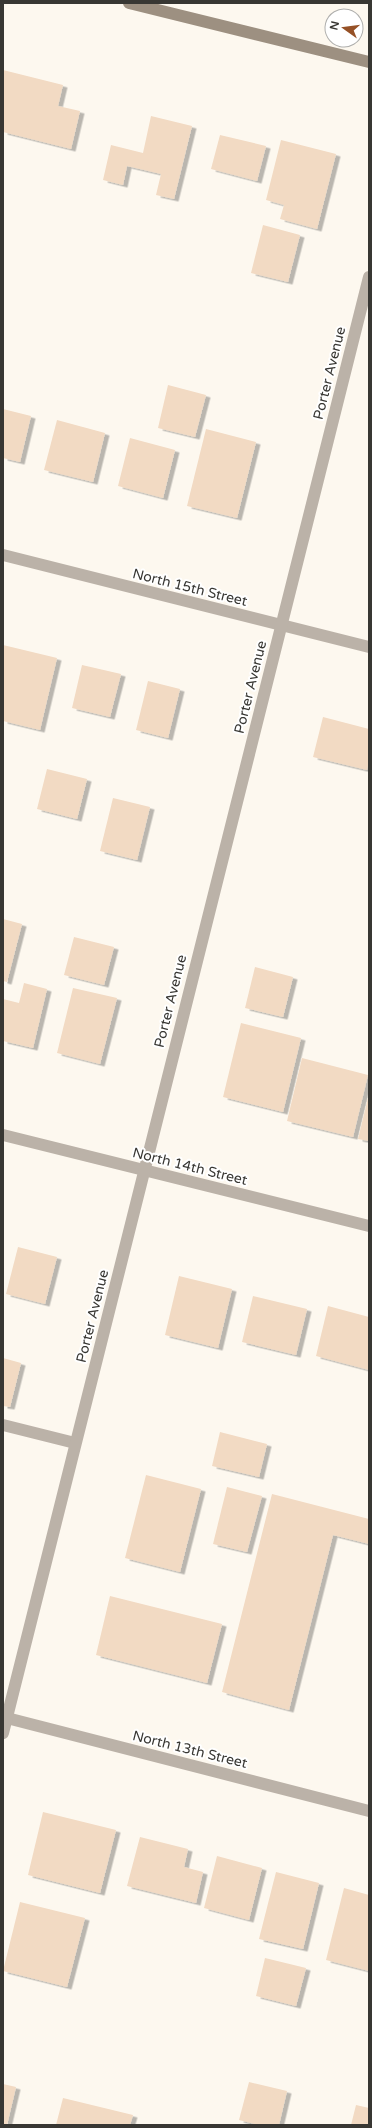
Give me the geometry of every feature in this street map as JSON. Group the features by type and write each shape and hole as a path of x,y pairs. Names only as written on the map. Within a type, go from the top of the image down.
{"street":[{"path":"128,3 369,62"},
{"name":"Porter Avenue","path":"3,1734 5,1717 76,1443 143,1170 369,277"},
{"name":"North 15th Street","path":"3,555 369,647"},
{"name":"North 14th Street","path":"3,1135 369,1226"},
{"path":"3,1424 76,1443"},
{"name":"North 13th Street","path":"5,1717 369,1811"}],"building":[{"path":"3,70 63,85 58,106 80,111 71,149 3,132"},
{"path":"151,116 192,126 174,199 156,195 161,174 127,166 123,185 103,180 111,145 143,153"},
{"path":"220,135 266,146 257,181 211,169"},
{"path":"281,140 336,154 317,229 280,219 284,205 266,200"},
{"path":"263,225 300,235 288,282 251,273"},
{"path":"168,385 206,395 195,437 158,428"},
{"path":"3,409 31,416 20,462 3,458"},
{"path":"57,420 105,433 93,482 44,470"},
{"path":"206,429 256,442 237,518 187,506"},
{"path":"130,438 175,450 163,498 118,486"},
{"path":"3,645 57,658 40,730 3,721"},
{"path":"82,665 121,674 110,717 72,708"},
{"path":"148,681 180,689 168,738 136,730"},
{"path":"323,717 369,729 369,761 367,770 313,757"},
{"path":"47,769 87,779 77,819 37,809"},
{"path":"113,798 150,807 137,860 100,851"},
{"path":"3,919 22,924 7,982 3,981"},
{"path":"74,937 114,947 104,985 64,975"},
{"path":"255,967 293,977 283,1017 245,1008"},
{"path":"24,983 47,989 33,1048 3,1041 3,999 19,1003"},
{"path":"73,988 117,998 100,1064 57,1053"},
{"path":"241,1023 301,1038 283,1112 223,1097"},
{"path":"302,1058 368,1075 353,1137 287,1121"},
{"path":"369,1098 369,1141 358,1139"},
{"path":"18,1247 57,1257 45,1304 6,1294"},
{"path":"179,1276 232,1289 218,1348 165,1335"},
{"path":"253,1296 307,1309 296,1355 242,1342"},
{"path":"328,1306 369,1317 369,1370 316,1356"},
{"path":"3,1358 21,1363 10,1407 3,1406"},
{"path":"220,1432 267,1444 259,1477 212,1466"},
{"path":"146,1475 201,1489 180,1572 125,1558"},
{"path":"227,1487 262,1496 247,1552 213,1544"},
{"path":"272,1494 369,1519 369,1544 333,1535 289,1710 222,1692"},
{"path":"110,1596 222,1624 207,1683 96,1655"},
{"path":"43,1812 116,1830 100,1893 28,1875"},
{"path":"140,1837 188,1849 184,1867 203,1872 196,1903 127,1886"},
{"path":"217,1856 262,1868 249,1920 204,1908"},
{"path":"276,1872 319,1883 303,1949 259,1939"},
{"path":"344,1888 369,1895 369,1971 326,1960"},
{"path":"20,1902 85,1918 67,1987 3,1971"},
{"path":"265,1958 306,1968 296,2006 256,1996"},
{"path":"249,2082 287,2091 279,2125 259,2125 239,2120"},
{"path":"3,2084 16,2087 7,2125 3,2125"},
{"path":"63,2098 133,2115 130,2125 56,2125"},
{"path":"356,2105 369,2108 369,2125 351,2125"}]}
